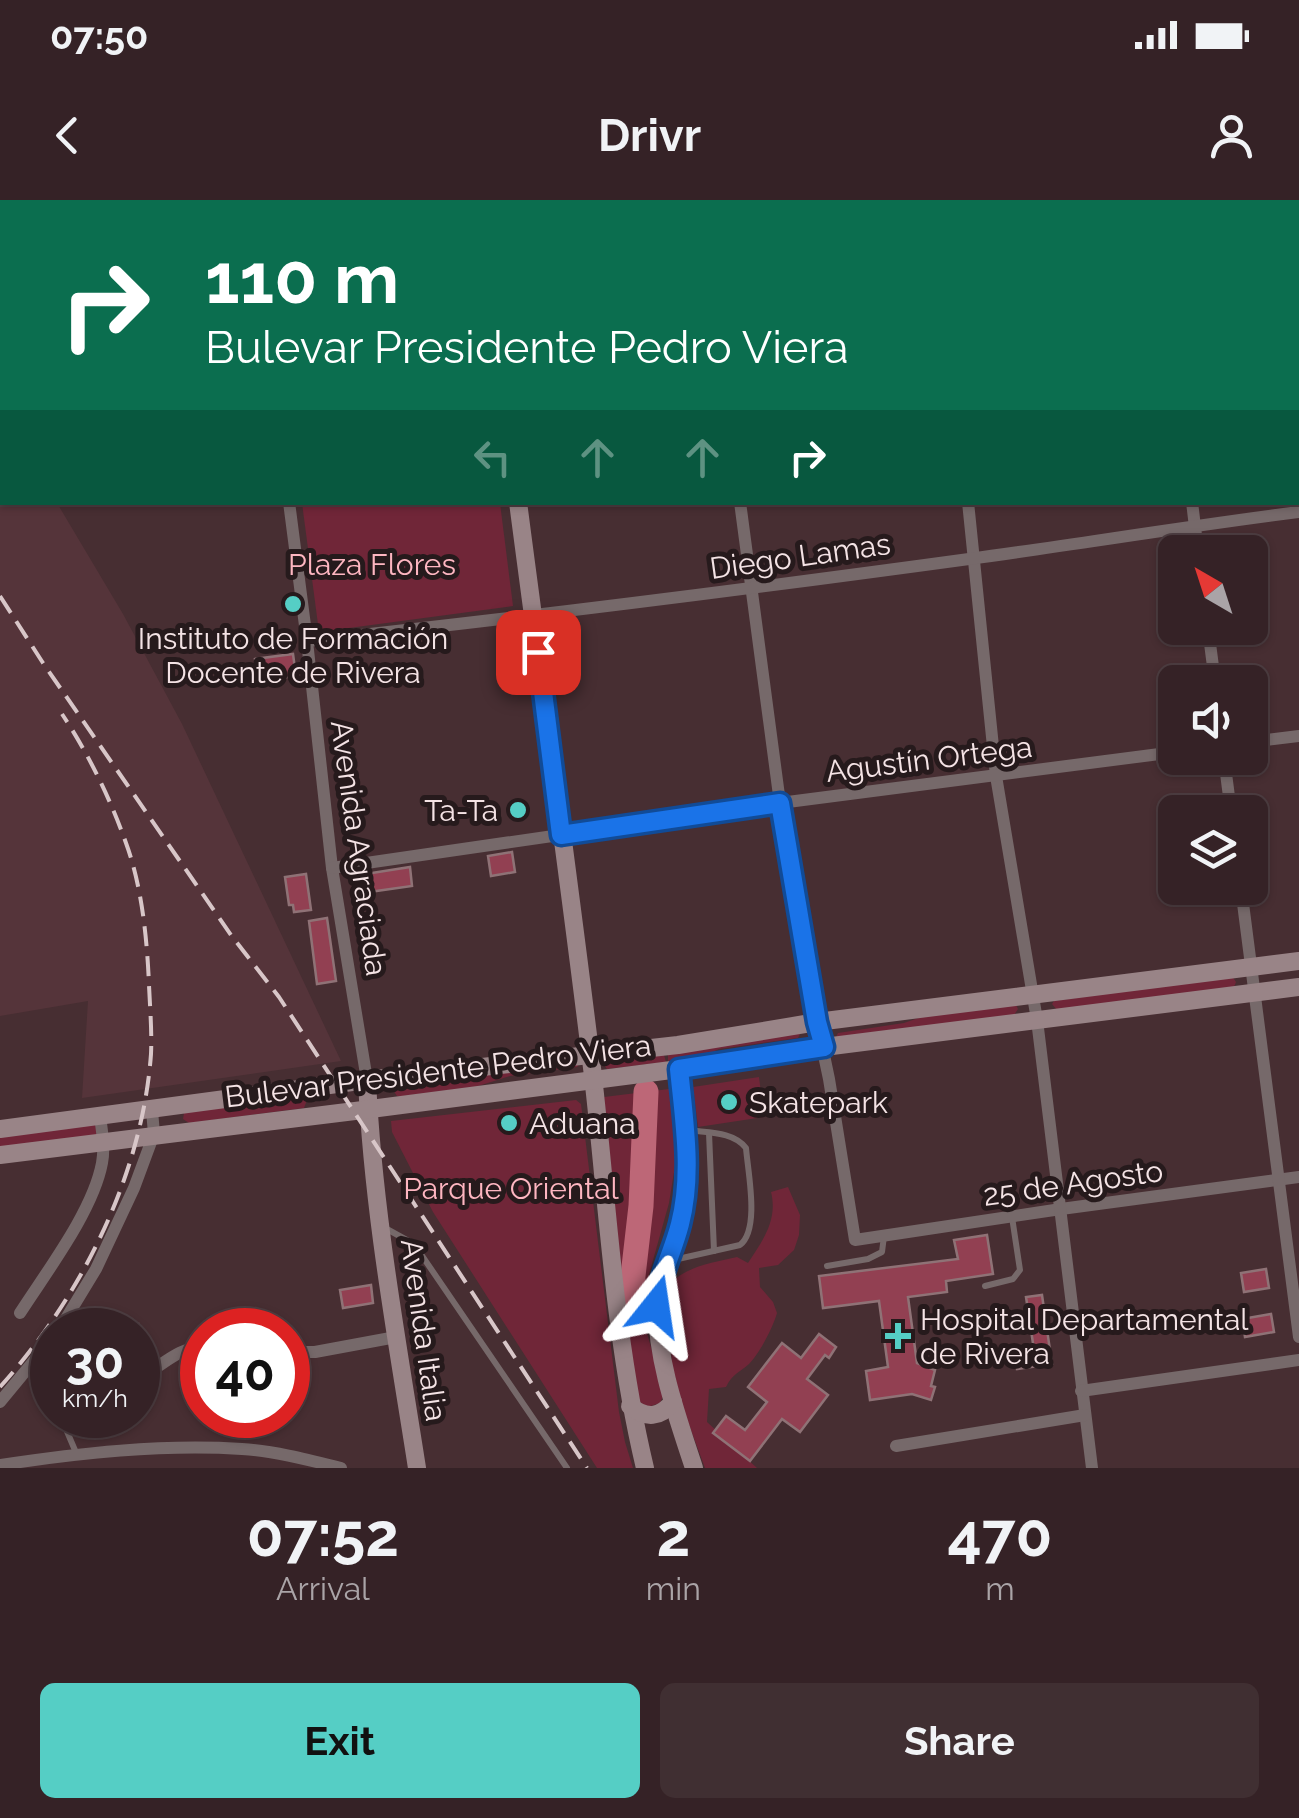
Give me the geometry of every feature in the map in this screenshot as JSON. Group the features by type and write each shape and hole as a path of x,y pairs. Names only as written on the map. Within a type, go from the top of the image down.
{"street":[{"name":"Avenida Agraciada","path":"289,505 332,868 367,1080"},
{"path":"518,505 590,1054 608,1240 630,1406 645,1468"},
{"path":"740,505 780,803 824,1047"},
{"path":"968,505 996,776 1034,995 1092,1468"},
{"path":"1192,505 1195,535"},
{"name":"Diego Lamas","path":"308,642 752,588 1299,512"},
{"path":"1268,740 1299,736"},
{"name":"Agustín Ortega","path":"332,868 780,803 1158,754"},
{"path":"1243,905 1299,1337"},
{"name":"Bulevar Presidente Pedro Viera","path":"0,1129 367,1080 678,1046 817,1022 1299,961"},
{"name":"Bulevar Presidente Pedro Viera","path":"0,1155 1299,986"},
{"name":"25 de Agosto","path":"824,1047 855,1240 1299,1177"},
{"path":"679,1069 686,1195 680,1226 658,1287 656,1306 673,1402 694,1468"},
{"name":"Avenida Italia","path":"367,1080 396,1337 418,1468"},
{"path":"72,1308 96,1269 134,1188 154,1134 152,1110"},
{"path":"20,1313 74,1229 98,1178 104,1142 100,1116"},
{"path":"310,1352 396,1337"},
{"path":"1081,1391 1299,1360"},
{"path":"0,1402 30,1366"},
{"path":"630,1406 640,1414 652,1416 664,1412 673,1402"},
{"path":"896,1446 1084,1415"},
{"path":"0,1466 123,1451 244,1449 341,1468"}],"lane":[{"path":"668,1261 740,1245 748,1238 752,1225 746,1148 739,1140 685,1130"},
{"path":"709,1133 714,1251"},
{"path":"986,1286 1013,1279 1020,1270 1012,1216"},
{"path":"382,1226 414,1244 567,1468"},
{"path":"827,1266 868,1259 882,1252 884,1236"},
{"path":"70,1438 77,1455"}],"shaded area":[{"path":"0,505 58,505 182,724 341,1061 82,1098 88,1001 0,1016"}],"green space":[{"name":"Plaza Flores","path":"302,505 500,505 513,606 319,632"},
{"path":"1232,976 1234,987 1057,1010 1052,1004 1054,1001"},
{"path":"1016,1005 1014,1015 836,1037 838,1033 904,1023 930,1014"},
{"path":"797,1031 798,1038 668,1061 668,1055"},
{"path":"664,1055 666,1062 607,1069 604,1065 606,1062"},
{"path":"580,1063 577,1067 510,1076 475,1087 403,1096 397,1096 393,1090 473,1080 501,1070"},
{"name":"Skatepark","path":"759,1077 764,1117 698,1127 693,1087"},
{"path":"669,1089 677,1133 675,1166 669,1203 643,1296 647,1333 664,1394 660,1403 648,1407 638,1401 625,1311 604,1097"},
{"path":"302,1096 307,1100 304,1108 189,1123 183,1119 184,1113"},
{"name":"Parque Oriental","path":"576,1100 581,1104 619,1412 633,1468 597,1468 433,1212 392,1132 391,1121"},
{"path":"97,1124 99,1135 0,1148 0,1137"},
{"path":"788,1187 800,1215 794,1250 778,1265 759,1268 760,1287 773,1302 775,1319 749,1364 726,1387 709,1389 707,1422 757,1468 705,1468 682,1406 672,1364 667,1287 682,1274 708,1264 737,1257 748,1263 771,1221 771,1192"}],"building":[{"path":"293,654 296,676 258,681 255,659"},
{"path":"512,852 515,872 491,876 488,856"},
{"path":"410,867 412,886 362,893 359,875"},
{"path":"306,874 311,910 294,912 293,905 289,905 285,877"},
{"path":"327,918 336,981 317,984 309,921"},
{"name":"Hospital Departamental de Rivera","path":"987,1235 993,1274 946,1281 947,1292 908,1297 917,1363 935,1370 931,1400 912,1394 870,1400 866,1371 888,1367 879,1301 823,1308 819,1276 958,1259 954,1240"},
{"path":"1266,1269 1269,1288 1244,1292 1241,1273"},
{"path":"371,1285 373,1303 343,1308 340,1290"},
{"path":"1042,1295 1052,1364 1017,1369 1015,1352 1034,1350 1026,1297"},
{"path":"1271,1314 1274,1332 1245,1337 1242,1319"},
{"path":"819,1334 836,1347 807,1379 828,1395 800,1432 782,1419 750,1461 713,1433 726,1416 745,1430 767,1402 748,1387 782,1343 801,1358"}],"waterway":[{"path":"630,1302 641,1206 646,1092"}],"railway":[{"path":"0,596 231,935 279,997 587,1468"},
{"path":"0,1387 56,1314 102,1232 135,1145 151,1054 147,949 136,877 106,793 62,714"}],"place":[{"name":"Instituto de Formación Docente de Rivera","path":"293,604"},
{"name":"Ta-Ta","path":"518,810"},
{"name":"Skatepark","path":"729,1102"},
{"name":"Aduana","path":"509,1123"},
{"name":"Hospital Departamental de Rivera","path":"898,1336"}],"route":[{"path":"538,652 561,835 780,803 824,1047 679,1069 686,1195 680,1226 658,1287 656,1306"}]}
